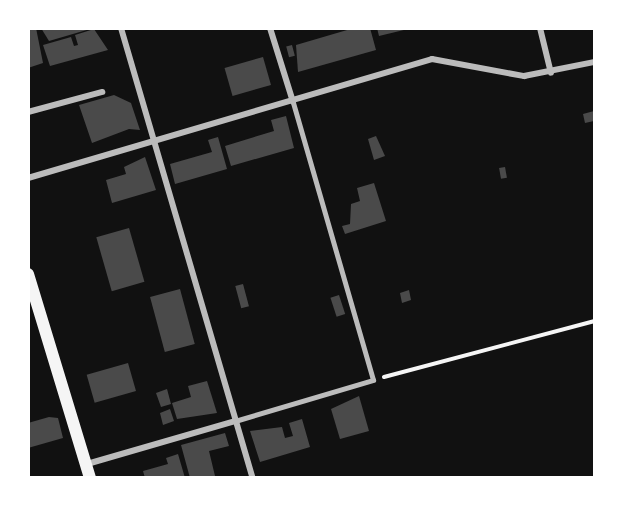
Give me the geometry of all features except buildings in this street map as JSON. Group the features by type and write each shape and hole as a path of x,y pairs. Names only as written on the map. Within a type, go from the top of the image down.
{"main road":[{"path":"28,274 90,477"}],"street":[{"path":"121,28 253,477"},
{"path":"270,28 293,102"},
{"path":"540,28 551,73"},
{"path":"28,178 446,57 524,76 551,73 594,62"},
{"path":"28,112 102,92"},
{"path":"87,464 235,421"}],"lane":[{"path":"235,421 372,380 293,102"}],"path":[{"path":"372,380 594,321"}]}
